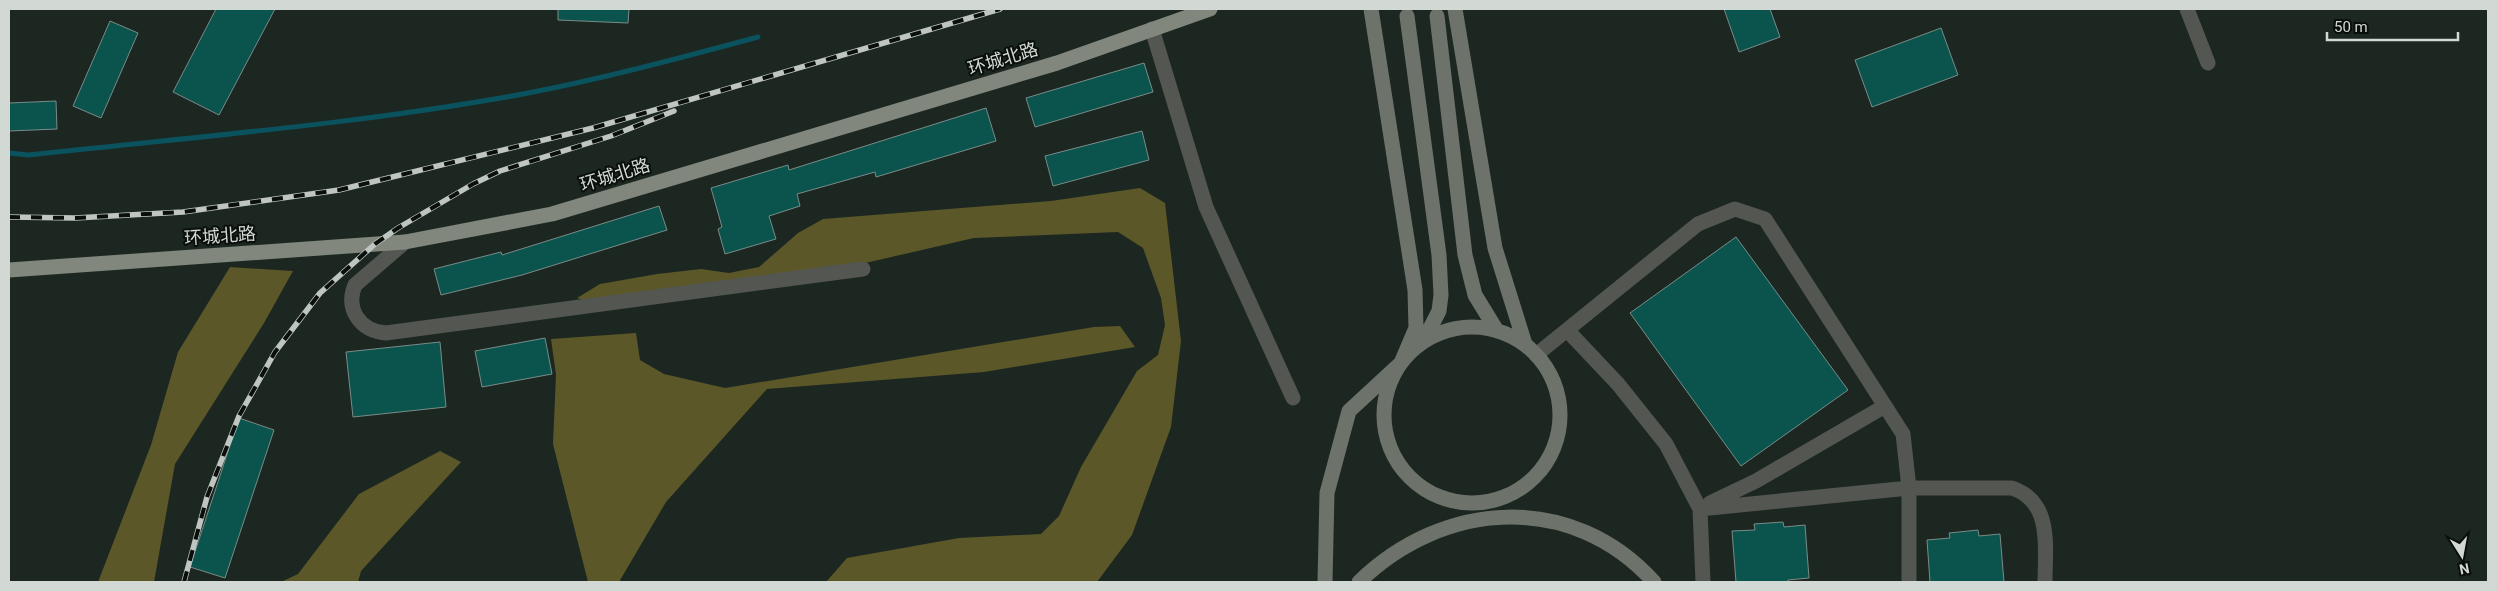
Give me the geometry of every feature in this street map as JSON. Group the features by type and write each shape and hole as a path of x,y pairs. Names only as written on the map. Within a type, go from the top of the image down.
{"main road":[{"name":"环城北路","path":"9,270 405,242 552,214 1058,62 1210,9"}],"street":[{"path":"1371,9 1415,290 1416,328 1401,363 1393,376 1386,398 1384,421 1386,436 1391,450 1403,470 1419,486 1470,520"},
{"path":"1456,9 1495,248 1525,344"},
{"path":"2187,9 2208,63"},
{"path":"1325,582 1327,493 1349,410 1423,342 1439,311 1441,295 1439,255 1407,16"},
{"path":"1437,16 1465,255 1475,296 1497,331"},
{"path":"1152,29 1206,207 1293,398"},
{"path":"1536,355 1698,224 1735,209 1765,219 1904,434 1909,488 1909,582"},
{"path":"405,242 355,285 352,292 354,314 364,326 371,330 386,333 406,331 863,269"},
{"path":"1423,342 1452,330 1467,327 1497,331 1525,344 1536,355 1553,380 1558,395 1560,425 1551,455 1533,479 1492,517"},
{"path":"1567,330 1618,384 1666,444 1700,508 1703,582"},
{"path":"1700,508 1756,481 1885,406"},
{"path":"1700,508 1909,488 2003,487 2027,495 2034,501 2043,518 2046,582"},
{"path":"1433,494 1447,500 1478,503 1500,498 1521,489"},
{"path":"1359,582 1385,558 1409,542 1428,533 1470,520 1492,517 1535,519 1577,530 1616,549 1654,582"}],"shaded area":[{"path":"1140,188 1165,203 1181,341 1171,427 1132,535 1097,582 826,582 847,558 959,538 1041,534 1059,516 1081,467 1137,371 1158,355 1165,325 1161,298 1143,248 1118,232 974,238 861,264 589,302 577,298 600,284 657,274 701,269 729,273 759,267 798,233 823,219 1051,201"},
{"path":"230,267 293,271 264,323 175,464 154,582 98,582 151,445 178,352"},
{"path":"1120,326 1135,347 984,372 767,389 666,502 619,582 588,582 553,444 556,375 551,339 636,333 640,360 664,374 725,388 1094,327"},
{"path":"440,451 461,462 361,571 358,582 281,582 298,574 359,494"}],"building":[{"path":"216,9 275,9 219,115 173,92"},
{"path":"558,9 629,9 628,23 558,20"},
{"path":"1724,9 1770,9 1780,37 1739,52"},
{"path":"110,21 138,33 101,118 73,106"},
{"path":"1941,28 1958,75 1872,107 1855,60"},
{"path":"1144,63 1153,92 1035,127 1026,98"},
{"path":"56,101 57,129 9,131 9,103"},
{"path":"986,108 996,141 876,177 875,172 797,194 800,206 769,216 776,239 725,254 718,229 722,227 711,188 788,165 789,170"},
{"path":"1142,131 1149,160 1053,186 1045,156"},
{"path":"659,206 667,230 522,275 441,295 434,269 501,252 502,255"},
{"path":"1736,237 1848,390 1741,466 1630,313"},
{"path":"545,338 552,374 482,387 475,351"},
{"path":"440,342 446,407 353,417 346,352"},
{"path":"239,418 274,430 225,578 190,567"},
{"path":"1783,522 1784,527 1805,525 1809,578 1788,580 1788,582 1736,582 1732,531 1755,530 1754,524"},
{"path":"1978,530 1979,536 2000,534 2004,582 1930,582 1927,540 1950,538 1949,533"}],"waterway":[{"path":"9,153 28,155 400,114 523,94 582,82 758,37"}],"railway":[{"path":"9,217 75,218 183,212 339,190 593,128 1000,9"},
{"path":"184,582 207,497 239,416 275,352 320,293 375,244 398,228 473,184 500,171 611,136 674,111"}]}
